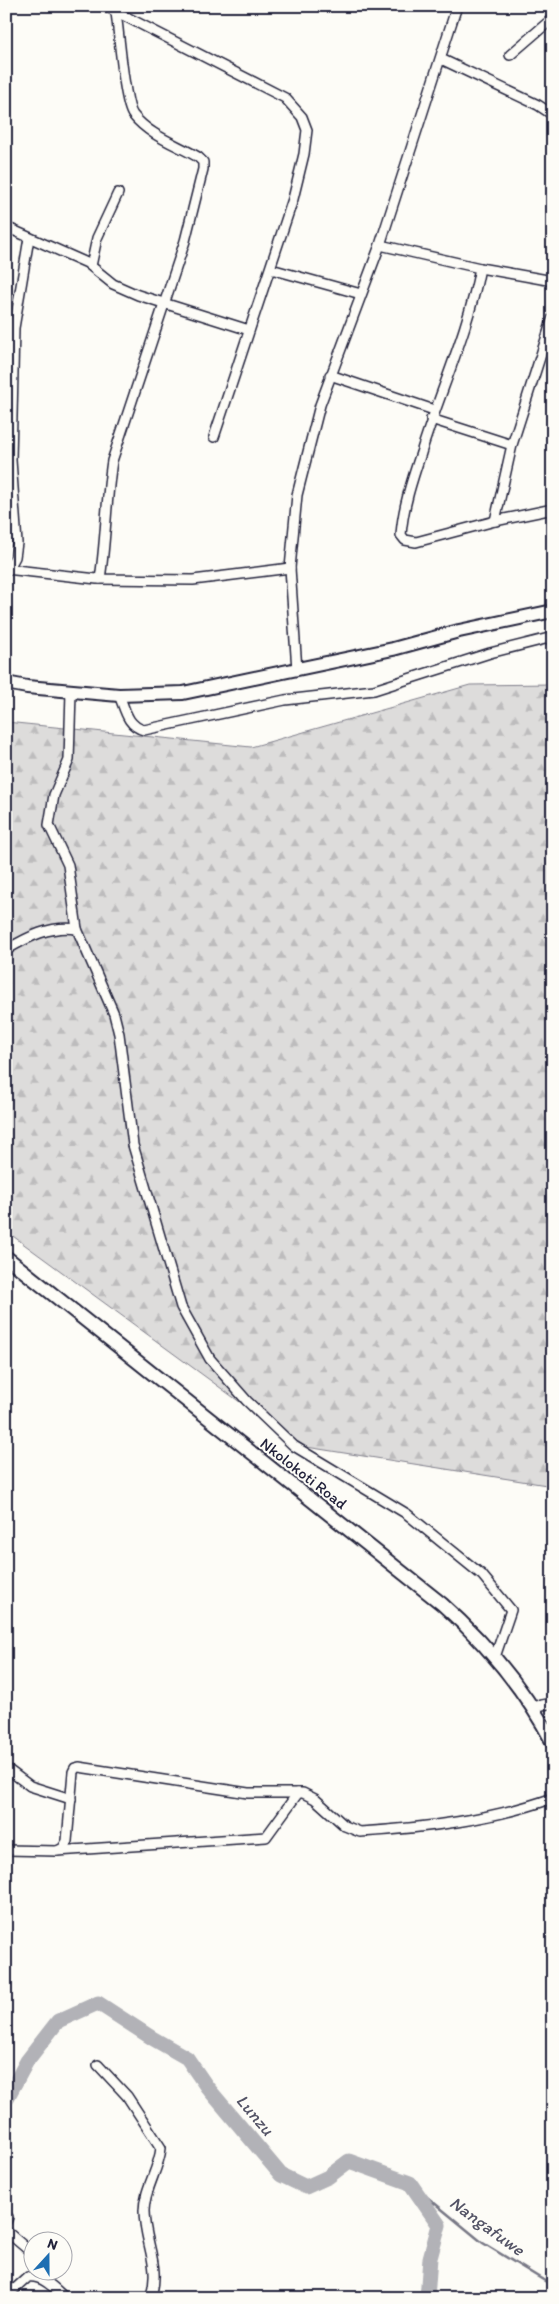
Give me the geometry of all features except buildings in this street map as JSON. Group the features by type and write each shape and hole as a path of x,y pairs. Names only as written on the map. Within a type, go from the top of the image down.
{"main road":[{"path":"6,683 71,692 120,696 183,693 298,670 553,611"},
{"name":"Nkolokoti Road","path":"6,1257 442,1604 472,1630 494,1656 531,1707 553,1742"}],"street":[{"path":"105,6 285,98 302,117 307,130 304,154 293,199 214,437"},
{"path":"298,670 290,568 297,495 330,375 380,244 441,59 456,9 448,6"},
{"path":"100,578 106,538 108,491 112,461 185,241 203,174 203,162 190,152 154,133 132,114 122,64 116,13"},
{"path":"510,56 553,18"},
{"path":"441,59 538,105 553,115"},
{"path":"91,266 96,238 118,193"},
{"path":"6,226 91,266 113,284 249,330"},
{"path":"29,238 14,328 11,460 17,543 15,557 7,570 100,578 193,580 290,568"},
{"path":"380,244 480,268 553,282"},
{"path":"480,268 458,349 433,414 409,491 401,535 405,540 416,542 553,508"},
{"path":"271,269 361,294"},
{"path":"495,521 512,445 553,317"},
{"path":"330,375 512,445"},
{"path":"120,696 130,723 136,728 144,730 285,700 374,690 490,653 553,637"},
{"path":"71,692 69,760 54,795 49,825 55,843 68,865 77,929 118,1028 134,1145 181,1307 210,1359 247,1401 294,1446 407,1514 482,1574 511,1610 494,1656"},
{"path":"6,950 29,936 54,929 77,929"},
{"path":"531,1707 553,1703"},
{"path":"58,1851 64,1848 67,1841 73,1772 75,1768 79,1767 248,1793 298,1793 310,1795 345,1826 360,1832 494,1815 521,1809 553,1798"},
{"path":"6,1768 30,1786 71,1799"},
{"path":"6,1850 58,1851 266,1836 298,1793"},
{"path":"98,2065 127,2096 161,2148 144,2204 149,2244 155,2269 153,2290 150,2298"},
{"path":"6,2231 22,2245"},
{"path":"6,2297 22,2282"},
{"path":"44,2282 65,2298"}],"green space":[{"path":"553,684 553,1486 300,1446 6,1231 6,722 251,747 470,685"}],"waterway":[{"name":"Lunzu","path":"6,2100 27,2061 58,2021 98,2003 187,2058 207,2087 281,2175 306,2187 328,2177 349,2161 410,2183 439,2225 430,2258 427,2298"},
{"name":"Nangafuwe","path":"410,2183 483,2243 553,2286"}]}
